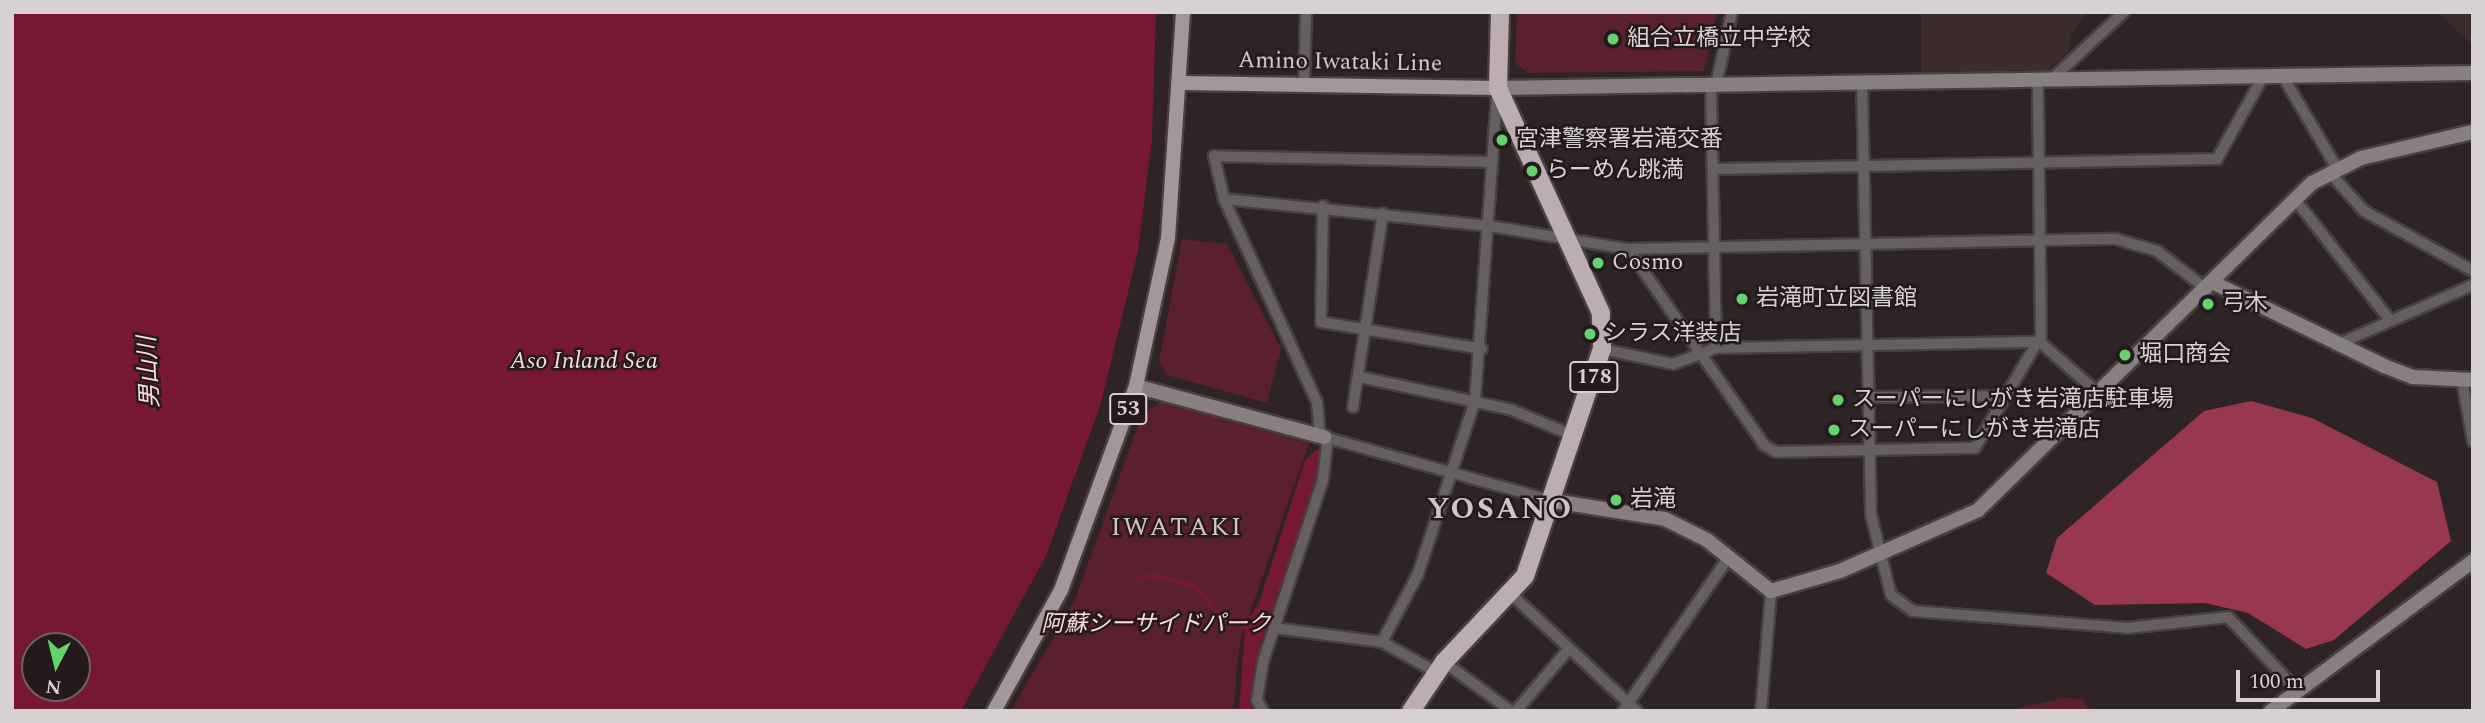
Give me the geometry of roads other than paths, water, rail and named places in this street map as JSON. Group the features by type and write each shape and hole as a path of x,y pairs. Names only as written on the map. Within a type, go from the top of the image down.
{"highway":[{"name":"178","path":"1411,711 1440,667 1512,595 1554,501 1602,349 1601,313 1498,88 1500,12"}],"main road":[{"name":"53","path":"994,711 1060,590 1136,386 1168,238 1182,83 1183,12"},
{"name":"Amino Iwataki Line","path":"1182,83 1498,88"}],"street":[{"path":"1304,85 1306,12"},
{"path":"1716,348 1714,85 1732,12"},
{"path":"1628,249 1706,354 1764,444 1776,452 1975,448 2040,342 2039,162 2045,80 2124,12"},
{"path":"1382,642 1418,574 1475,401 1482,349 1498,88 2473,73"},
{"path":"1713,170 1864,162 2217,159 2264,75"},
{"path":"2281,75 2333,170 2364,211 2473,271"},
{"path":"1862,83 1869,450 1880,552 1891,595 1913,611 2127,628 2228,617 2296,689"},
{"path":"1771,591 1880,552 1978,510 2211,287 2294,198 2333,170 2473,132"},
{"path":"1263,711 1257,700 1275,628 1323,479 1324,437 1317,402 1224,199 1213,156 1492,162"},
{"path":"2294,198 2389,319"},
{"path":"1224,199 1322,206 1490,226 1628,249 2040,243 2116,239 2157,251 2211,287 2336,345 2413,377 2467,380 2473,440"},
{"path":"1322,206 1321,322 1482,349"},
{"path":"1353,407 1368,330 1383,213"},
{"path":"2336,345 2389,319 2473,285"},
{"path":"1602,349 1673,364 1706,354 1716,348 2040,342 2098,393"},
{"path":"1360,377 1475,401 1575,436"},
{"path":"1136,386 1554,501 1664,519 1729,557 1771,591"},
{"path":"1867,397 2007,396"},
{"path":"1512,595 1630,708 1729,557"},
{"path":"2271,711 2296,689 2473,561"},
{"path":"1760,711 1771,591"},
{"path":"1275,628 1382,642 1440,667 1513,711 1568,650"}],"water":[{"name":"Aso Inland Sea","path":"12,12 1156,12 1152,139 1138,251 1101,403 1046,556 961,711 12,711"},
{"path":"1316,450 1322,450 1318,476 1261,642 1251,711 1239,711 1245,629 1219,617 1193,588 1151,577 1124,582 1152,573 1195,584 1223,616 1245,623 1259,603 1305,460"}],"place":[{"name":"組合立橋立中学校","path":"1613,39"},
{"name":"宮津警察署岩滝交番","path":"1502,140"},
{"name":"らーめん跳満","path":"1532,171"},
{"name":"Cosmo","path":"1598,263"},
{"name":"岩滝町立図書館","path":"1742,299"},
{"name":"弓木","path":"2208,304"},
{"name":"シラス洋装店","path":"1590,334"},
{"name":"堀口商会","path":"2125,355"},
{"name":"スーパーにしがき岩滝店駐車場","path":"1838,400"},
{"name":"スーパーにしがき岩滝店","path":"1834,430"},
{"name":"岩滝","path":"1616,500"}],"district":[{"name":"YOSANO","path":"1500,509"},
{"name":"IWATAKI","path":"1177,528"}],"water label":[{"name":"男山川","path":"150,372"}],"park label":[{"name":"阿蘇シーサイドパーク","path":"1156,625"}]}
